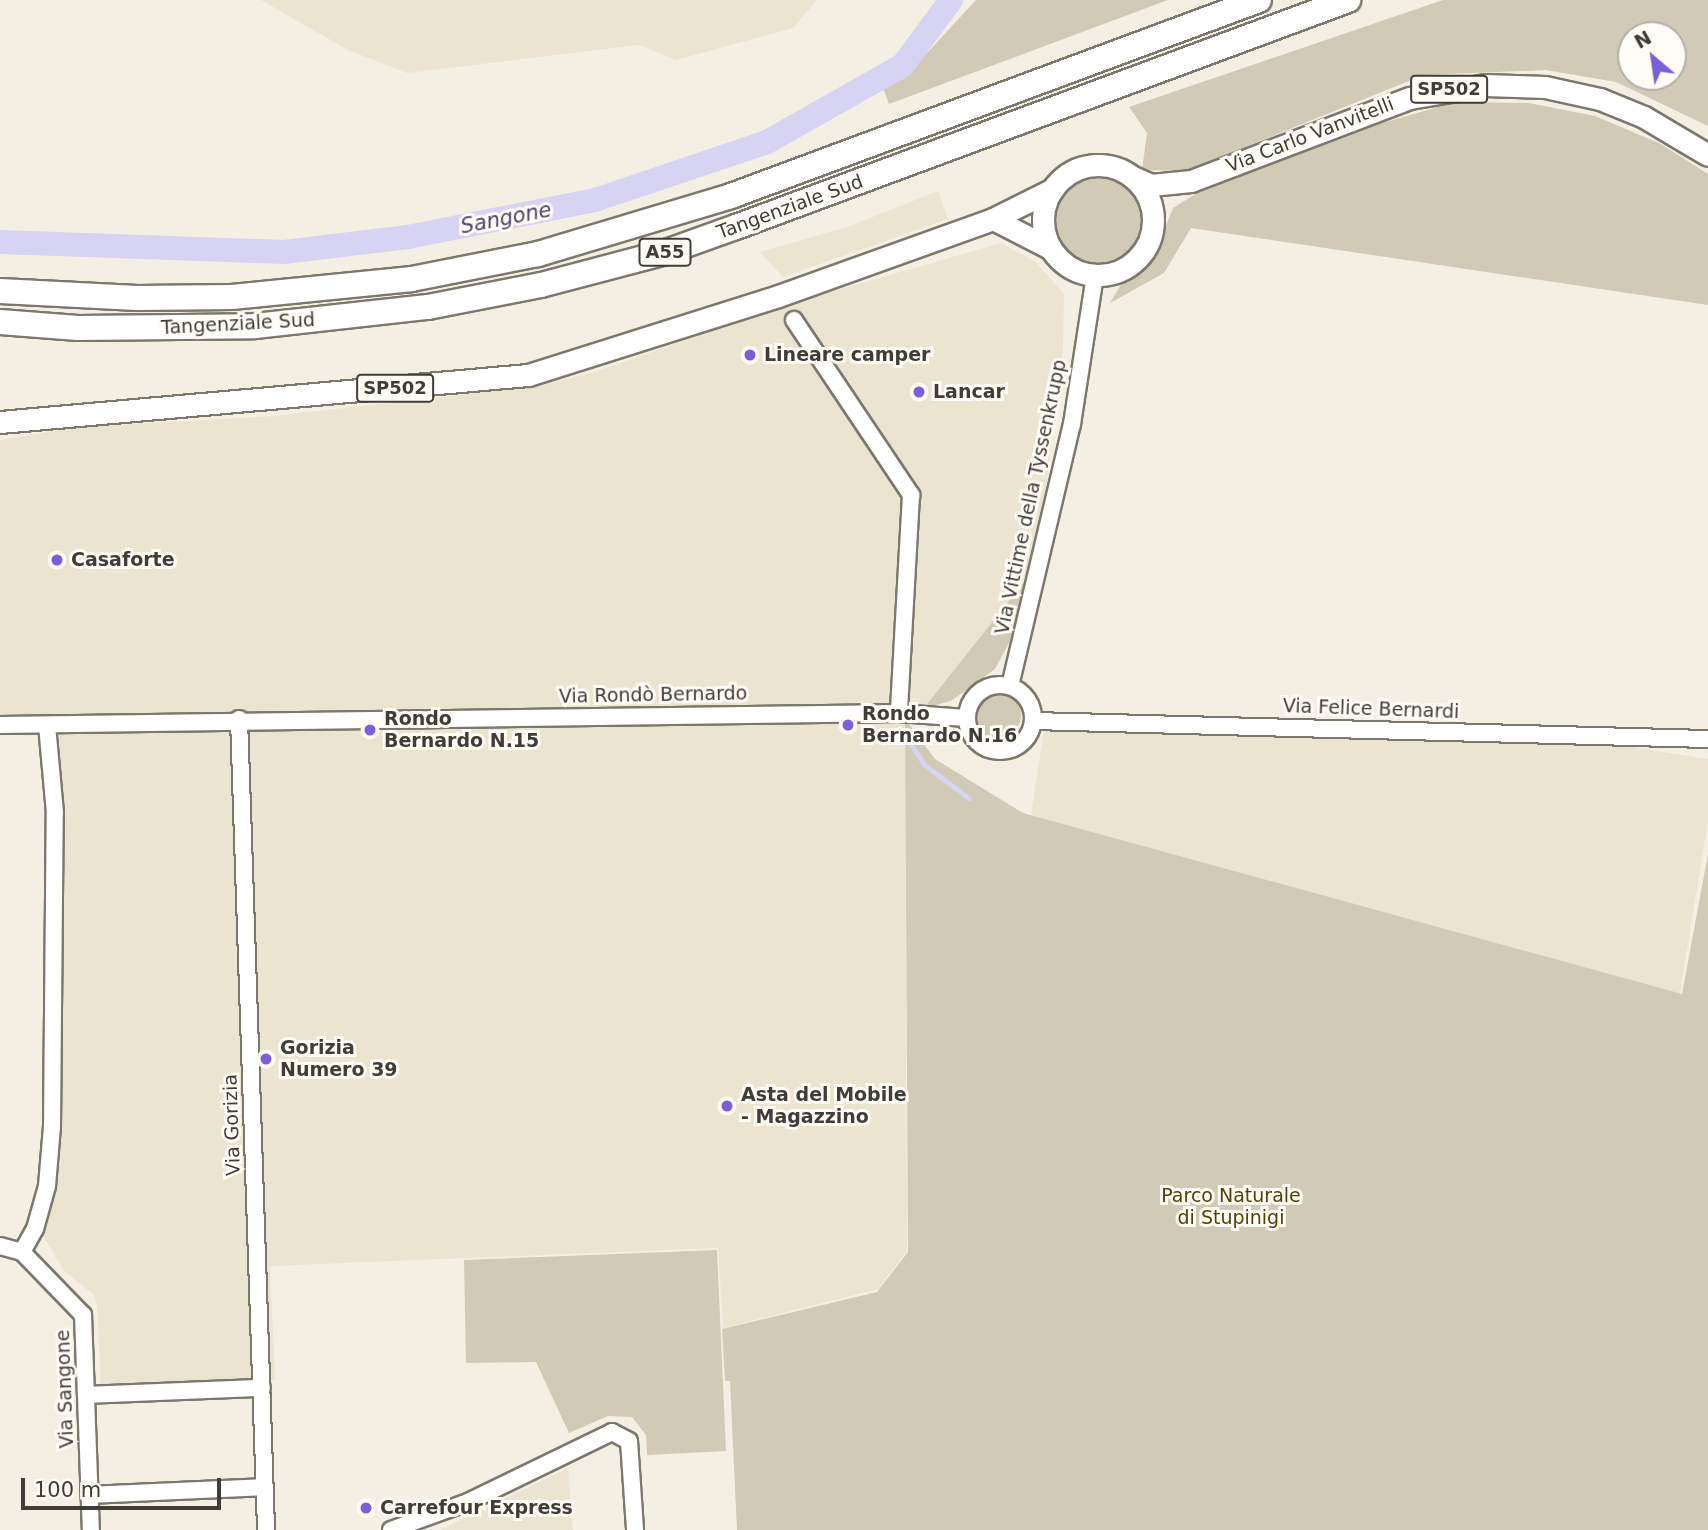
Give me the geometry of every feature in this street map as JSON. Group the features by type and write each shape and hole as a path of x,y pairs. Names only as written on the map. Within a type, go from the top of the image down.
{"highway":[{"path":"1157,38 1231,0"},
{"name":"Tangenziale Sud","path":"0,291 137,298 232,297 336,288 474,268 668,219 1259,0"},
{"name":"Tangenziale Sud","path":"0,322 78,328 256,326 428,307 541,285 666,252 1348,0"}],"main road":[{"name":"Via Carlo Vanvitelli","path":"1191,181 1410,97 1485,85 1545,87 1600,99 1644,117 1708,155"},
{"name":"SP502","path":"0,422 528,375 778,296 993,219 1053,189 1072,172 1097,165 1151,185 1191,181"},
{"path":"1133,177 1149,198 1154,224"},
{"name":"SP502","path":"1095,276 1120,271 1141,256 1154,224 1168,201 1191,181"},
{"path":"1050,248 1043,218 1053,189"},
{"path":"993,219 1050,248 1069,268 1095,276"}],"street":[{"name":"Via Vittime della Tyssenkrupp","path":"1010,685 1072,424 1095,276"},
{"path":"794,320 911,495 899,713"},
{"path":"1010,685 1029,701 1033,721 1018,746 994,751 975,741 966,718 970,701 980,691 1010,685"},
{"name":"Via Rondò Bernardo","path":"0,725 239,719 899,713 966,718"},
{"name":"Via Gorizia","path":"239,719 266,1530"},
{"name":"Via Felice Bernardi","path":"1033,721 1708,738"},
{"path":"0,1246 22,1252 35,1229 47,1186 52,1126 55,813 47,725"},
{"name":"Via Sangone","path":"22,1252 83,1315 91,1530"},
{"path":"86,1395 262,1388"},
{"path":"393,1529 468,1502 612,1432 623,1434 631,1448 635,1530"},
{"path":"90,1495 265,1487"}],"shaded area":[{"path":"261,0 817,0 793,28 676,60 639,45 407,73 348,50"},
{"path":"938,191 948,219 783,277 760,252 850,226"},
{"path":"1001,243 1036,262 1064,294 1063,349 1044,506 1024,582 912,727 905,727 907,1251 878,1289 723,1328 718,1248 270,1266 275,1380 101,1386 97,1304 93,1294 64,1271 40,1231 59,812 48,715 0,718 0,440 80,427 274,416 530,387 592,373 792,303"},
{"path":"1044,730 1625,746 1708,759 1708,822 1679,998 1031,815"},
{"path":"568,1468 573,1530 440,1530"}],"green space":[{"path":"976,0 1168,0 889,104 883,88 903,79"},
{"path":"1443,0 1708,0 1708,126 1635,91 1687,91 1687,21 1617,21 1617,82 1546,70 1424,75 1186,171 1142,170 1147,133 1129,107"},
{"path":"1455,102 1529,103 1595,116 1659,143 1708,174 1708,305 1191,228 1164,273 1110,303 1120,286 1152,261 1173,208 1197,193 1365,128"},
{"path":"1098,176 1116,180 1131,189 1140,204 1144,222 1140,240 1131,255 1116,264 1098,268 1080,264 1065,255 1056,240 1052,222 1056,204 1065,189 1080,180"},
{"path":"1024,582 1010,641 995,669 951,701 924,708"},
{"path":"998,692 1015,698 1021,715 1015,732 998,738 981,732 975,715 981,698"},
{"name":"Parco Naturale di Stupinigi","path":"905,719 935,759 1023,813 1682,994 1708,854 1708,1530 737,1530 730,1381 725,1381 722,1329 877,1292 908,1252"},
{"path":"717,1250 726,1451 647,1455 646,1435 632,1417 608,1416 569,1433 536,1362 466,1363 464,1260"}],"waterway":[{"name":"Sangone","path":"0,242 284,252 408,237 595,200 767,142 903,65 951,0"},
{"path":"910,742 925,765 969,798"}],"place":[{"name":"Lineare camper","path":"750,355"},
{"name":"Lancar","path":"919,392"},
{"name":"Casaforte","path":"57,560"},
{"name":"Rondo Bernardo N.16","path":"848,725"},
{"name":"Rondo Bernardo N.15","path":"370,730"},
{"name":"Gorizia Numero 39","path":"266,1059"},
{"name":"Asta del Mobile - Magazzino","path":"727,1106"},
{"name":"Carrefour Express","path":"366,1508"}]}
